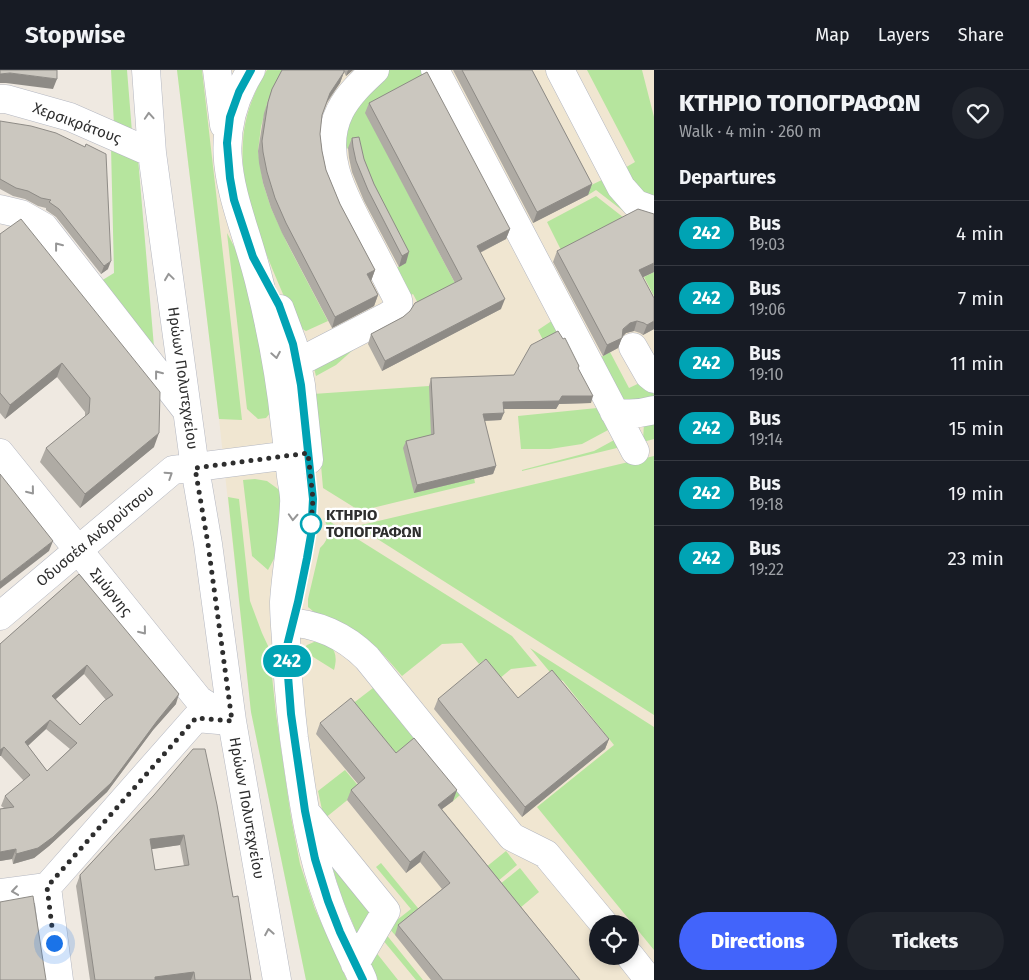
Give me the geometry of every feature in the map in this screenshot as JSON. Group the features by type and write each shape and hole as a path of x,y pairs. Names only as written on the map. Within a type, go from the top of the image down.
{"street":[{"name":"Ηρώων Πολυτεχνείου","path":"146,70 152,153 195,468 208,544 232,721 277,980"},
{"path":"216,70 234,200 253,257 274,348 281,388 298,454"},
{"path":"227,143 230,117 239,92 251,70"},
{"path":"297,364 388,316 398,307 398,300 342,192 335,170 332,149 332,137 340,111 362,82 375,70"},
{"path":"435,70 635,451"},
{"path":"560,70 621,187 636,204 654,210"},
{"name":"Χερσικράτους","path":"0,99 6,99 70,118 152,153"},
{"path":"0,209 21,214 44,227 188,412"},
{"path":"253,257 279,305 293,344 301,385 293,532 284,602 289,622 286,650 291,714 305,811 315,859 328,901 359,972"},
{"path":"632,347 649,375 654,379"},
{"path":"614,412 626,414 644,413 654,410"},
{"name":"Σμύρνης","path":"0,453 199,700 232,721"},
{"name":"Οδυσσέα Ανδρούτσου","path":"0,616 173,470 298,454"},
{"path":"289,622 304,624 336,634 358,649 512,837 546,854 597,915"},
{"path":"0,893 47,887 196,718 232,721"},
{"path":"305,811 386,911 359,972"},
{"path":"47,887 59,980"},
{"path":"638,965 650,980"}],"shaded area":[{"path":"177,70 654,70 654,980 306,980 251,712 219,419"}],"green space":[{"path":"111,70 127,70 132,132 114,125"},
{"path":"177,70 202,70 242,420 219,419"},
{"path":"267,70 284,70 268,100 261,127 258,151 263,183 271,208 287,243 328,321 306,331 297,326 278,283 268,259 246,188 243,164 245,123 254,95"},
{"path":"386,70 421,70 427,81 366,113 458,289 421,309 413,294 406,297 392,270 405,263 354,148 341,149 344,126"},
{"path":"587,70 642,70 654,117 654,197 643,194 623,169 635,162"},
{"path":"111,147 138,158 154,347 96,284 114,273"},
{"path":"606,178 627,214 596,190 588,195 585,188"},
{"path":"596,196 628,221 563,254 547,222"},
{"path":"227,233 235,248 252,294 271,412 266,418 258,419 247,409"},
{"path":"654,272 654,296 644,277"},
{"path":"553,320 564,343 545,344 538,330"},
{"path":"354,349 336,365 316,376 313,364"},
{"path":"610,352 629,388 646,380 654,395 654,401 625,403 601,357"},
{"path":"429,386 461,422 414,493 474,478 475,483 360,511 323,488 313,394"},
{"path":"597,408 610,429 582,444 550,449 521,449 518,416"},
{"path":"654,419 654,439 643,442 644,422"},
{"path":"616,439 621,447 522,471 594,451"},
{"path":"654,456 654,715 357,526"},
{"path":"243,480 267,481 278,489 284,499 282,544 268,570 252,556"},
{"path":"228,497 239,499 250,601 269,648 276,714 300,864 315,909 347,980 306,980 251,712"},
{"path":"324,518 512,636 537,666 511,669 499,679 484,660 479,664 462,643 442,644 402,676 380,651 361,634 318,615 308,607 308,599 320,548 326,541 328,534"},
{"path":"314,642 321,642 333,649 336,658 334,670 302,650"},
{"path":"530,648 654,727 654,950 639,932 639,915 625,915 537,807 614,745 563,681 554,677"},
{"path":"373,688 460,795 453,801 392,763 347,708"},
{"path":"345,770 361,789 324,819 318,791"},
{"path":"327,850 377,912 360,941 341,895"},
{"path":"506,851 517,865 492,886 480,872"},
{"path":"381,863 422,913 395,935 388,927 411,909 376,867"},
{"path":"520,868 539,892 514,913 494,889"},
{"path":"385,933 423,980 416,980 382,939"},
{"path":"375,951 398,980 378,980 369,961"}],"building":[{"path":"0,70 57,70 57,79 10,73 0,74"},
{"path":"282,70 344,70 330,93 322,115 320,134 322,151 326,170 340,204 375,270 367,274 378,295 335,317 286,223 275,198 267,172 262,141 268,102 272,89"},
{"path":"462,70 532,70 592,184 537,212"},
{"path":"427,72 510,229 477,246 505,299 385,361 371,334 403,317 415,303 462,279 369,103"},
{"path":"0,121 31,126 56,133 85,147 86,144 106,154 111,261 104,266 59,209 49,202 51,200 16,188 0,179"},
{"path":"359,137 364,159 374,184 409,252 402,256 368,190 356,161 352,138"},
{"path":"638,209 654,214 654,263 639,270 654,298 654,321 647,325 637,321 630,323 623,329 622,338 607,345 557,251"},
{"path":"21,219 160,392 159,433 85,494 46,448 89,413 90,398 62,363 10,405 0,393 0,234"},
{"path":"558,331 563,339 565,338 593,396 562,396 559,401 503,402 504,413 483,414 496,466 417,485 406,441 434,434 431,378 514,375 531,345"},
{"path":"0,474 53,541 0,582"},
{"path":"79,574 179,694 111,783 53,837 38,848 16,854 16,849 0,852 0,809 14,807 5,796 30,775 4,747 0,750 0,644","holes":["87,665 113,695 104,701 80,725 52,696","50,720 77,743 47,771 25,742"]},
{"path":"486,659 518,698 552,670 609,739 525,807 438,699"},
{"path":"351,698 396,753 414,738 457,790 438,805 580,980 443,980 398,925 450,883 424,851 410,862 351,790 365,778 320,723"},
{"path":"193,749 205,749 233,897 238,896 251,980 195,980 194,972 155,977 155,980 95,980 80,875 154,795","holes":["184,835 189,865 155,870 150,839"]},
{"path":"33,896 46,980 0,980 0,902"}],"bus line":[{"name":"242","path":"251,70 239,92 230,117 227,143 230,178 234,200 253,257 279,305 293,344 301,385 313,499 311,535 307,558 286,650 291,714 305,811 315,859 340,932 363,980"}],"place":[{"name":"ΚΤΗΡΙΟ ΤΟΠΟΓΡΑΦΩΝ","path":"311,524"}],"route":[{"path":"54,943 47,887 196,718 232,721 208,544 195,468 308,453 313,499 311,524"}]}
